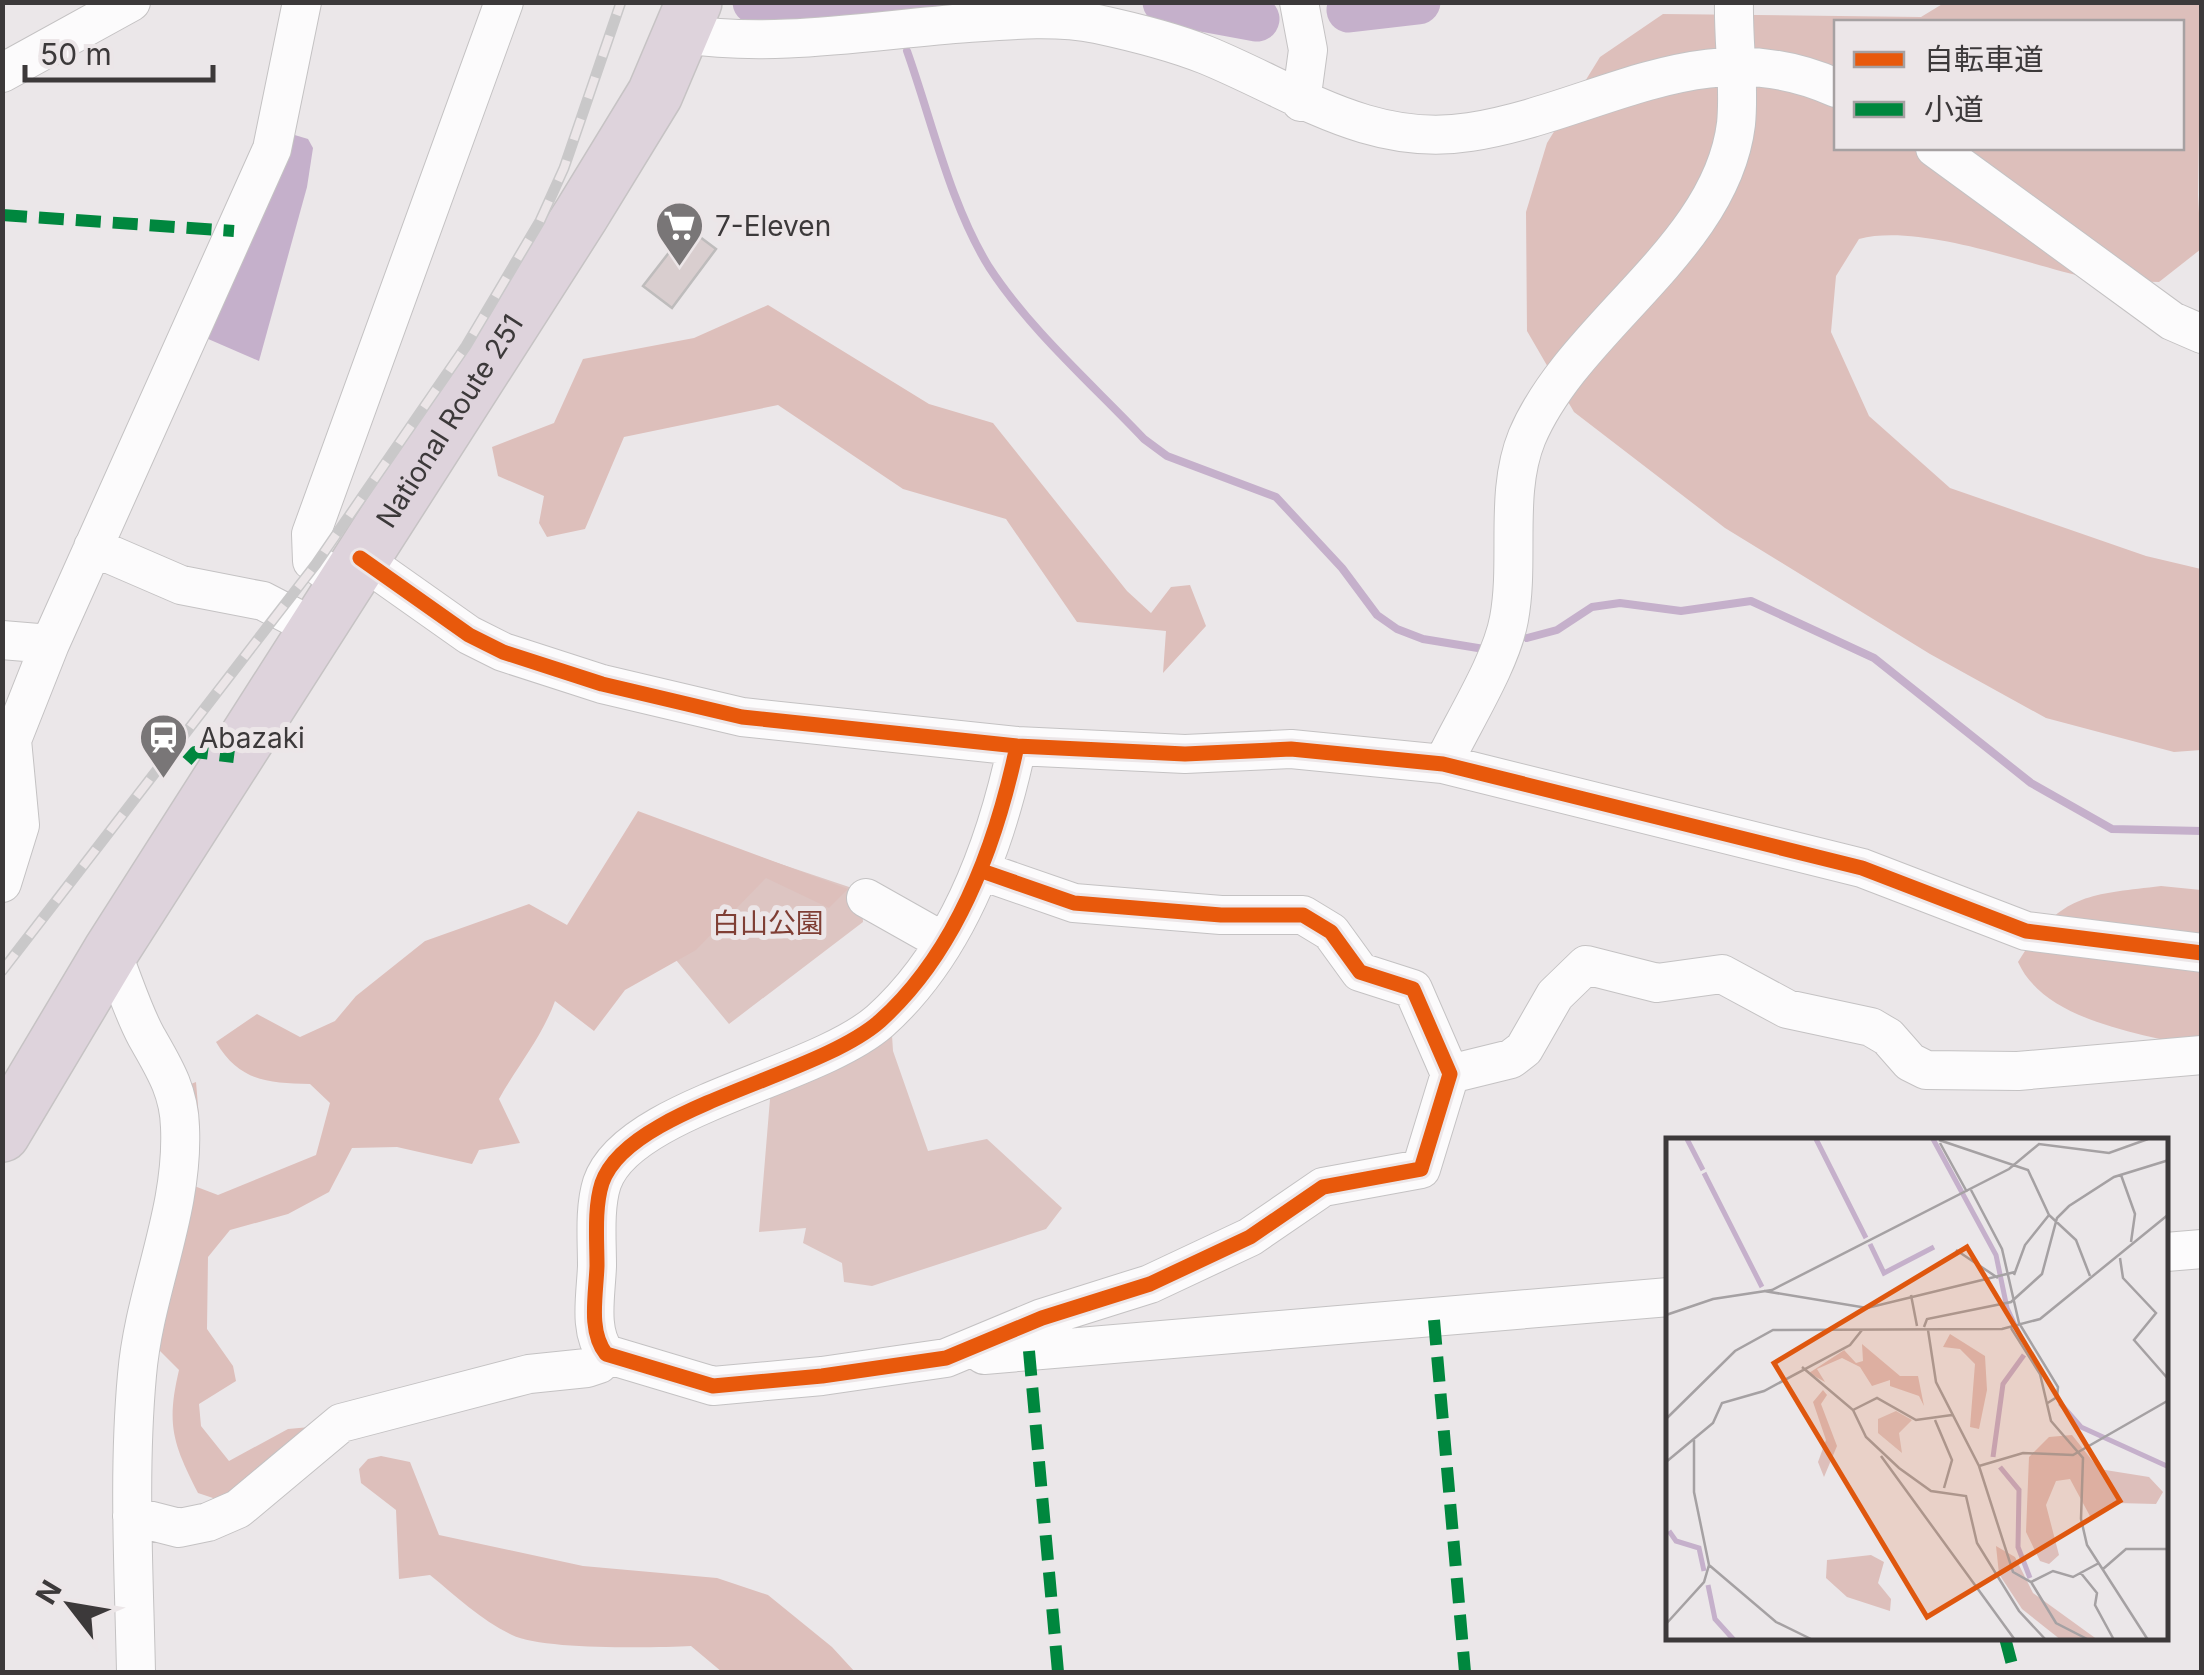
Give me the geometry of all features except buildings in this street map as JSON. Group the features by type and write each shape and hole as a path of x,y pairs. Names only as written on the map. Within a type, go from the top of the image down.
{"highway":[{"name":"National Route 251","path":"2,1134 111,951 581,215 655,94 689,16"}],"street":[{"path":"2,73 131,2"},
{"path":"2,883 20,825 12,740 50,644 272,150 302,2"},
{"path":"504,2 310,534 312,561 352,570 502,652 602,684 742,716 1017,746 1185,754 1292,749 1443,764 1862,868 2026,931 2202,954"},
{"path":"1300,2 1308,50 1301,102"},
{"path":"1443,764 1509,620 1519,463 1528,436 1572,366 1685,236 1713,192 1736,127 1734,2"},
{"path":"689,16 771,42 1021,19 1092,23 1204,54 1301,102 1372,128 1427,136 1530,120 1683,70 1734,64 1788,72 1834,87"},
{"path":"1938,150 2172,321 2202,334"},
{"path":"93,548 180,585 263,601 315,628"},
{"path":"2,640 50,644"},
{"path":"982,871 1074,903 1221,915 1304,915 1332,932 1360,972 1413,988 1450,1074 1421,1169 1323,1188 1250,1236 1150,1284 1042,1318 928,1361 713,1386 606,1354 595,1334 598,1208 602,1182 616,1156 642,1134 670,1120 841,1048 878,1022 907,994 944,942 982,871 1005,803 1017,746"},
{"path":"866,898 944,942"},
{"path":"2154,949 2202,964"},
{"path":"111,951 145,1034 170,1071 180,1126 174,1204 145,1316 137,1376 132,1516 136,1672"},
{"path":"1450,1074 1511,1059 1524,1049 1555,996 1586,965 1657,982 1722,974 1787,1009 1871,1027 1888,1036 1910,1062 1926,1070 2018,1071 2202,1054"},
{"path":"2169,1252 2202,1249"},
{"path":"972,1347 984,1355 1666,1297"},
{"path":"132,1516 180,1528 208,1522 238,1509 340,1423 530,1374 587,1368 599,1364 606,1354"}],"green space":[{"name":"白山公園","path":"751,854 861,891 863,922 729,1024 671,954"},
{"path":"891,1020 893,1051 928,1151 987,1139 1062,1208 1046,1229 872,1286 844,1282 842,1263 803,1243 806,1228 759,1232 771,1087"}],"shaded area":[{"path":"1944,3 2201,3 2201,249 2159,282 2124,282 2089,278 1973,247 1912,236 1859,239 1836,276 1831,332 1869,416 1950,488 2146,556 2201,569 2201,750 2174,752 2046,718 1930,654 1725,528 1574,412 1527,331 1526,212 1547,143 1600,57 1663,14 1921,17"},
{"path":"288,133 308,139 313,148 307,187 259,361 199,335"},
{"path":"768,305 929,404 993,423 1127,591 1151,613 1171,587 1190,585 1206,626 1163,673 1166,631 1077,622 1006,519 903,489 778,405 624,437 585,529 547,537 539,523 544,496 498,476 492,447 554,423 583,359 694,338"},
{"path":"638,811 848,889 829,908 766,878 696,950 625,990 594,1031 555,1001 537,1039 499,1099 520,1143 479,1150 472,1164 397,1147 352,1148 329,1192 288,1214 230,1230 208,1257 207,1329 233,1366 236,1381 199,1404 201,1426 229,1461 288,1429 321,1426 219,1500 198,1493 174,1434 173,1406 179,1370 148,1339 183,1087 196,1082 200,1130 189,1184 218,1195 316,1155 330,1103 310,1084 267,1081 245,1072 234,1065 216,1042 257,1014 300,1037 335,1021 356,996 425,941 529,904 567,925"},
{"path":"2161,886 2201,890 2201,1048 2125,1030 2072,1012 2031,982 2018,962 2048,922 2078,901"},
{"path":"381,1456 410,1462 439,1535 583,1566 717,1578 768,1595 832,1647 855,1672 722,1672 691,1646 572,1646 512,1635 430,1575 399,1579 396,1510 361,1483 359,1469 368,1459"}],"waterway":[{"path":"755,2 842,9 967,2"},
{"path":"1165,2 1257,19"},
{"path":"1349,10 1418,2"},
{"path":"907,51 975,243 1005,290 1062,356 1144,439 1167,456 1276,497 1342,568 1377,615 1397,629 1423,639 1484,649"},
{"path":"1527,638 1557,630 1592,607 1620,603 1681,611 1751,601 1874,658 2031,783 2112,829 2202,831"}],"railway":[{"path":"2,971 316,564 466,346 540,221 564,168 621,2"}],"marked path":[{"path":"2,215 234,231"},
{"path":"187,761 195,752 234,757"},
{"path":"1434,1320 1465,1672"},
{"path":"1029,1351 1058,1672"},
{"path":"2006,1640 2014,1672"}],"cycle path":[{"path":"360,558 469,635 503,652 602,684 742,717 1017,746 1185,754 1291,749 1443,764 1862,868 2026,931 2202,953"},
{"path":"982,871 1074,903 1221,915 1303,915 1331,932 1360,972 1413,989 1450,1074 1421,1169 1323,1187 1250,1237 1150,1284 1042,1318 946,1358 822,1376 713,1386 606,1354 595,1324 597,1213 602,1183 619,1157 647,1134 684,1113 813,1060 880,1021 931,962 970,894 998,821 1017,746"}],"place":[{"name":"7-Eleven","path":"680,268"},
{"name":"Abazaki","path":"164,780"}]}
